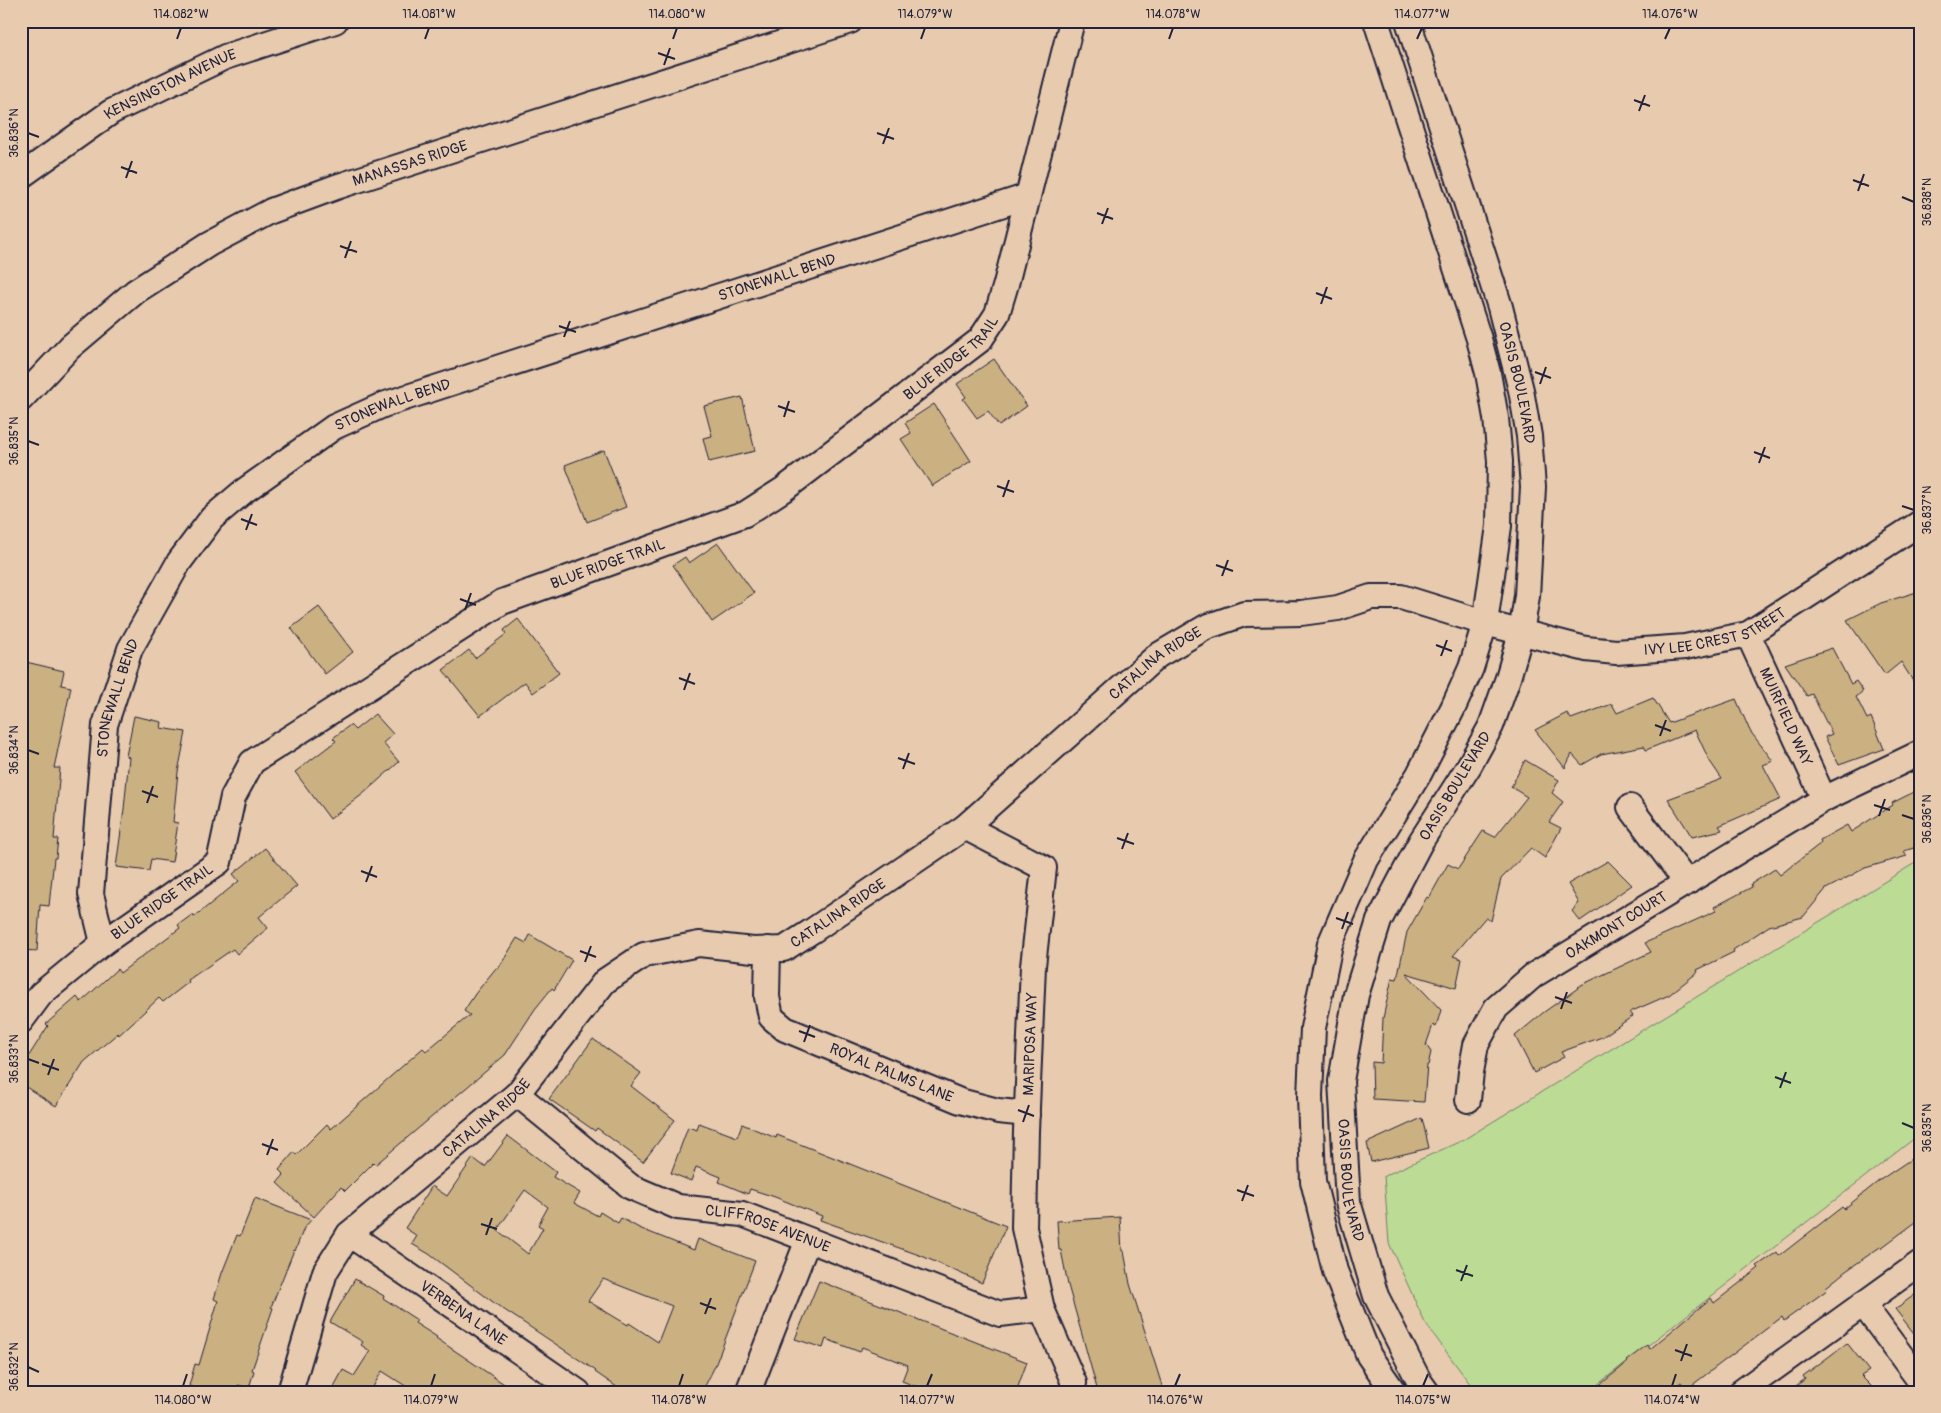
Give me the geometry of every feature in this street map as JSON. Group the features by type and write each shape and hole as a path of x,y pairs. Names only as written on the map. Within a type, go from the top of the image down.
{"street":[{"name":"KENSINGTON AVENUE","path":"21,176 111,112 225,57 335,21"},
{"name":"MANASSAS RIDGE","path":"21,399 70,347 136,291 209,244 271,211 336,186 850,21"},
{"name":"BLUE RIDGE TRAIL","path":"21,1021 41,994 103,943 219,862 233,797 252,762 502,602 745,514 784,489 980,340 997,314 1072,21"},
{"name":"OASIS BOULEVARD","path":"1376,21 1479,339 1494,409 1500,461 1499,526 1494,574 1485,623 1471,668 1419,774 1366,860 1330,944 1313,1028 1310,1096 1313,1181 1335,1271 1369,1356 1394,1392"},
{"name":"OASIS BOULEVARD","path":"1408,21 1500,307 1521,390 1529,436 1532,487 1527,596 1521,633 1490,726 1469,766 1421,841 1379,921 1356,995 1341,1081 1348,1202 1376,1296 1419,1381 1427,1392"},
{"name":"STONEWALL BEND","path":"103,943 91,894 105,725 130,649 179,562 212,518 244,491 334,427 383,405 1028,196"},
{"name":"IVY LEE CREST STREET","path":"1485,623 1586,649 1616,652 1684,647 1748,634 1920,523"},
{"name":"CATALINA RIDGE","path":"290,1392 325,1272 349,1234 517,1094 605,981 644,955 699,944 753,950 784,949 812,932 965,827 1158,656 1206,627 1244,614 1301,613 1338,608 1371,598 1401,597 1485,623"},
{"name":"MUIRFIELD WAY","path":"1748,634 1824,799"},
{"name":"OAKMONT COURT","path":"1468,1100 1476,1045 1496,1008 1528,967 1687,882 1824,799 1920,753"},
{"path":"1630,807 1687,882"},
{"name":"MARIPOSA WAY","path":"965,827 1044,868 1033,966 1024,1228 1042,1309 1074,1383 1071,1392"},
{"name":"ROYAL PALMS LANE","path":"768,949 767,997 771,1017 785,1029 960,1101 998,1111 1027,1114"},
{"name":"CLIFFROSE AVENUE","path":"517,1094 631,1187 678,1207 742,1214 1000,1314 1042,1309"},
{"name":"VERBENA LANE","path":"349,1234 578,1392"},
{"path":"748,1392 808,1240"},
{"path":"1741,1392 1920,1263"},
{"path":"1863,1304 1920,1381"}],"green space":[{"path":"1920,860 1920,1134 1588,1392 1476,1392 1425,1323 1389,1243 1384,1176 1463,1140"}],"building":[{"path":"994,359 1027,406 999,426 988,411 977,418 963,399 966,397 957,384"},
{"path":"742,397 755,451 709,462 703,438 712,436 704,406"},
{"path":"934,404 971,461 932,486 901,439 911,433 905,423"},
{"path":"604,450 626,507 587,522 565,465"},
{"path":"718,543 754,593 712,622 673,565 685,557 689,563"},
{"path":"1920,591 1920,692 1901,662 1885,675 1847,620 1881,603"},
{"path":"319,607 353,652 325,674 291,628"},
{"path":"518,619 559,673 533,693 525,682 480,716 443,670 469,650 475,658 506,634 504,630"},
{"path":"1832,648 1851,684 1856,681 1863,691 1856,697 1867,719 1871,717 1884,749 1839,765 1825,737 1832,734 1812,694 1807,696 1785,664"},
{"path":"26,662 64,671 61,685 71,687 54,768 60,768 54,839 58,839 56,858 54,858 49,906 40,905 37,951 21,950 21,683"},
{"path":"1653,698 1669,723 1736,699 1750,731 1773,761 1763,765 1781,799 1719,826 1722,830 1692,837 1668,799 1722,779 1709,760 1695,730 1646,750 1644,746 1601,754 1582,765 1572,754 1565,768 1535,730 1567,713 1571,719 1612,704 1617,713"},
{"path":"375,714 393,734 383,743 399,762 363,794 330,819 295,772 336,741 333,738 350,725 355,730"},
{"path":"134,716 162,722 161,728 186,732 178,772 173,822 178,823 172,862 151,859 149,871 116,867 129,757 126,756"},
{"path":"1525,760 1559,780 1552,793 1563,802 1549,822 1561,828 1545,858 1531,848 1501,879 1491,921 1485,918 1453,956 1462,959 1456,988 1406,973 1441,1010 1436,1027 1433,1025 1426,1045 1431,1052 1427,1065 1424,1102 1373,1099 1372,1062 1381,1063 1383,1018 1392,978 1397,979 1407,932 1448,864 1458,869 1483,831 1495,837 1527,797 1511,787"},
{"path":"1920,789 1920,846 1904,851 1907,856 1865,868 1826,889 1803,917 1769,926 1733,950 1734,952 1697,970 1698,972 1669,995 1630,1012 1633,1016 1602,1037 1561,1052 1564,1057 1534,1073 1515,1036 1577,987 1651,952 1645,943 1716,911 1714,907 1752,887 1751,884 1775,869 1780,875 1821,843 1820,840 1847,825 1851,832 1893,805 1892,803"},
{"path":"265,848 297,886 259,917 268,928 237,954 233,949 188,980 189,982 163,1002 159,998 119,1035 118,1033 84,1062 56,1106 21,1084 21,1068 48,1026 46,1024 77,997 81,1002 117,969 120,973 180,928 178,925 193,914 194,917 239,881 233,874"},
{"path":"1608,861 1632,885 1580,921 1572,911 1579,903 1568,884"},
{"path":"530,935 572,960 554,990 552,988 535,1009 505,1055 375,1165 373,1163 345,1191 341,1187 314,1217 277,1183 284,1175 279,1170 294,1152 296,1155 327,1124 331,1129 423,1048 426,1051 470,1015 464,1011 496,968 498,969 517,938 526,943"},
{"path":"593,1039 641,1073 631,1086 675,1120 643,1162 597,1128 595,1131 549,1099"},
{"path":"1422,1118 1429,1148 1371,1162 1367,1143"},
{"path":"699,1123 737,1137 742,1124 776,1138 777,1135 1006,1226 982,1283 922,1256 820,1220 822,1216 775,1197 750,1189 748,1194 719,1182 721,1177 696,1167 691,1181 671,1173 688,1127 697,1130"},
{"path":"508,1136 556,1172 553,1177 580,1193 574,1203 598,1216 600,1212 618,1223 621,1218 639,1228 694,1250 698,1239 755,1261 715,1366 702,1392 624,1392 596,1371 497,1305 429,1254 412,1244 417,1236 405,1228 432,1186 447,1196 473,1158 485,1167","holes":["525,1190 548,1207 538,1225 543,1228 528,1254 497,1230","603,1279 672,1306 658,1342 629,1323 628,1325 588,1301"]},
{"path":"1920,1153 1920,1219 1846,1271 1825,1288 1827,1290 1784,1321 1782,1317 1687,1389 1681,1382 1668,1392 1591,1392 1628,1362 1626,1361 1647,1345 1650,1349 1711,1298 1714,1303 1759,1268 1757,1266 1777,1252 1779,1256 1842,1207 1844,1209 1880,1180"},
{"path":"255,1198 311,1220 304,1228 271,1307 273,1308 252,1370 254,1371 249,1388 238,1385 236,1392 207,1392 189,1386 195,1364 199,1365 218,1301 214,1299 222,1273 237,1235 240,1236"},
{"path":"1120,1217 1122,1251 1124,1251 1130,1284 1164,1392 1098,1392 1068,1285 1061,1250 1059,1250 1057,1221"},
{"path":"355,1279 384,1296 383,1298 417,1320 415,1323 516,1392 415,1392 382,1371 370,1392 331,1392 343,1370 354,1376 370,1351 361,1345 363,1342 330,1322"},
{"path":"819,1281 1027,1362 1016,1392 930,1392 902,1381 908,1365 862,1347 860,1352 826,1339 823,1348 795,1339"},
{"path":"1920,1291 1920,1341 1895,1309"},
{"path":"1847,1343 1869,1371 1861,1376 1877,1392 1788,1392 1805,1379 1803,1376"}]}
